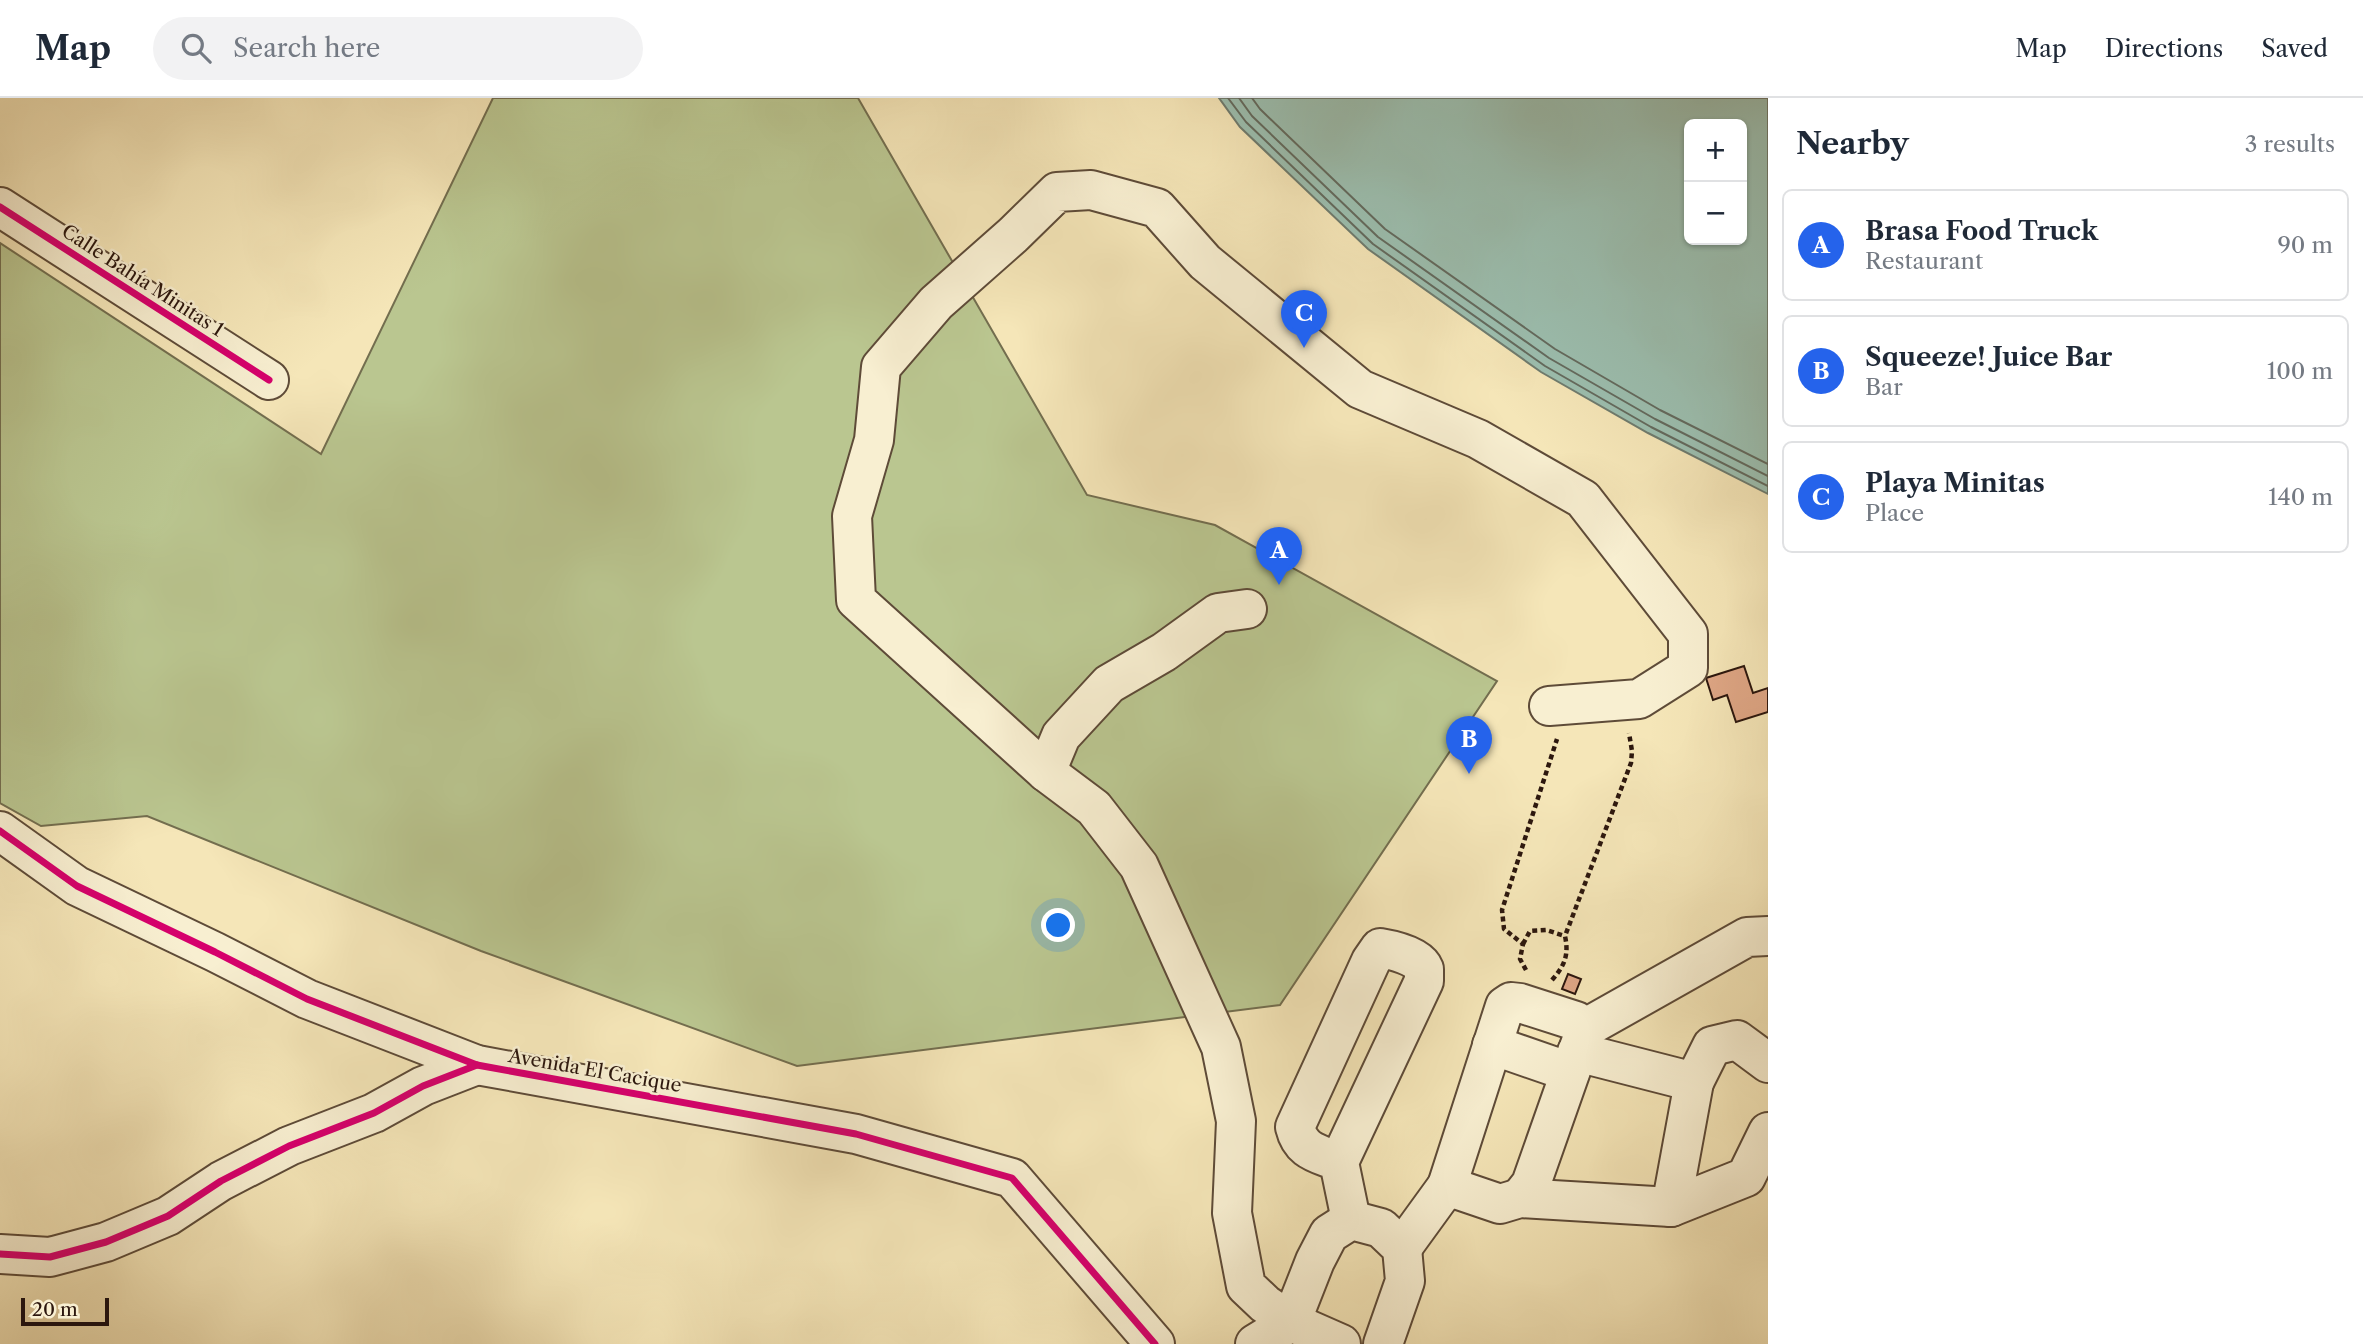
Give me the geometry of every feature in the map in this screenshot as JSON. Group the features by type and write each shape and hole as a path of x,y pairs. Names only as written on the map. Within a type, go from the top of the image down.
{"street":[{"path":"1341,1344 1291,1322 1245,1286 1232,1213 1236,1121 1221,1047 1139,866 1094,808 1046,772 856,600 852,516 874,440 881,367 936,303 1013,235 1056,192 1091,190 1157,208 1205,262 1360,389 1478,439 1583,499 1688,634 1688,668 1639,699 1558,706"},
{"name":"Calle Bahía Minitas 1","path":"0,207 269,380"},
{"path":"1046,772 1061,736 1109,684 1164,652 1218,613 1247,609"},
{"name":"Avenida El Cacique","path":"4,841 77,886 307,999 477,1065 856,1134 1012,1178 1155,1344"},
{"path":"1576,1051 1748,937 1768,936"},
{"path":"1339,1162 1306,1148 1298,1138 1295,1127 1371,961 1380,948 1391,950 1418,962 1424,970 1424,981 1339,1162 1351,1220"},
{"path":"1383,1344 1405,1281 1402,1248 1447,1186 1505,1006 1536,993 1576,1021 1576,1051 1531,1184 1520,1198"},
{"path":"1671,1207 1694,1083 1712,1045 1737,1040 1768,1063"},
{"path":"1492,1045 1576,1051 1694,1083"},
{"path":"0,1254 50,1257 106,1242 168,1216 221,1181 289,1146 373,1113 423,1086 477,1065"},
{"path":"1447,1186 1500,1204 1520,1198 1671,1207 1746,1177 1768,1132"},
{"path":"1255,1344 1291,1322 1315,1261 1329,1234 1351,1220 1381,1228 1402,1248"}],"path":[{"path":"1565,936 1546,930 1530,931 1522,944 1520,959 1536,993 1552,981 1563,967 1568,952 1565,936 1631,763 1632,751 1624,701"},
{"path":"1522,944 1504,929 1502,910 1558,706"}],"green space":[{"path":"493,98 858,98 1087,495 1215,525 1497,681 1280,1005 797,1066 481,951 147,816 41,826 0,803 0,243 321,454"}],"water":[{"path":"1219,98 1768,98 1768,494 1648,433 1541,372 1368,249 1240,127"}],"building":[{"path":"1744,666 1753,693 1768,688 1768,712 1736,722 1727,695 1713,700 1706,678"},
{"path":"1568,974 1581,979 1575,994 1562,989"}],"cycle path":[{"path":"0,207 269,380"},
{"path":"0,831 77,886 307,999 477,1065 856,1134 1012,1178 1155,1344"},
{"path":"0,1254 50,1257 106,1242 168,1216 221,1181 289,1146 374,1113 423,1086 477,1065"}],"place":[{"name":"Playa Minitas","path":"1304,348"},
{"name":"Brasa Food Truck","path":"1279,585"},
{"name":"Squeeze! Juice Bar","path":"1469,774"}]}
